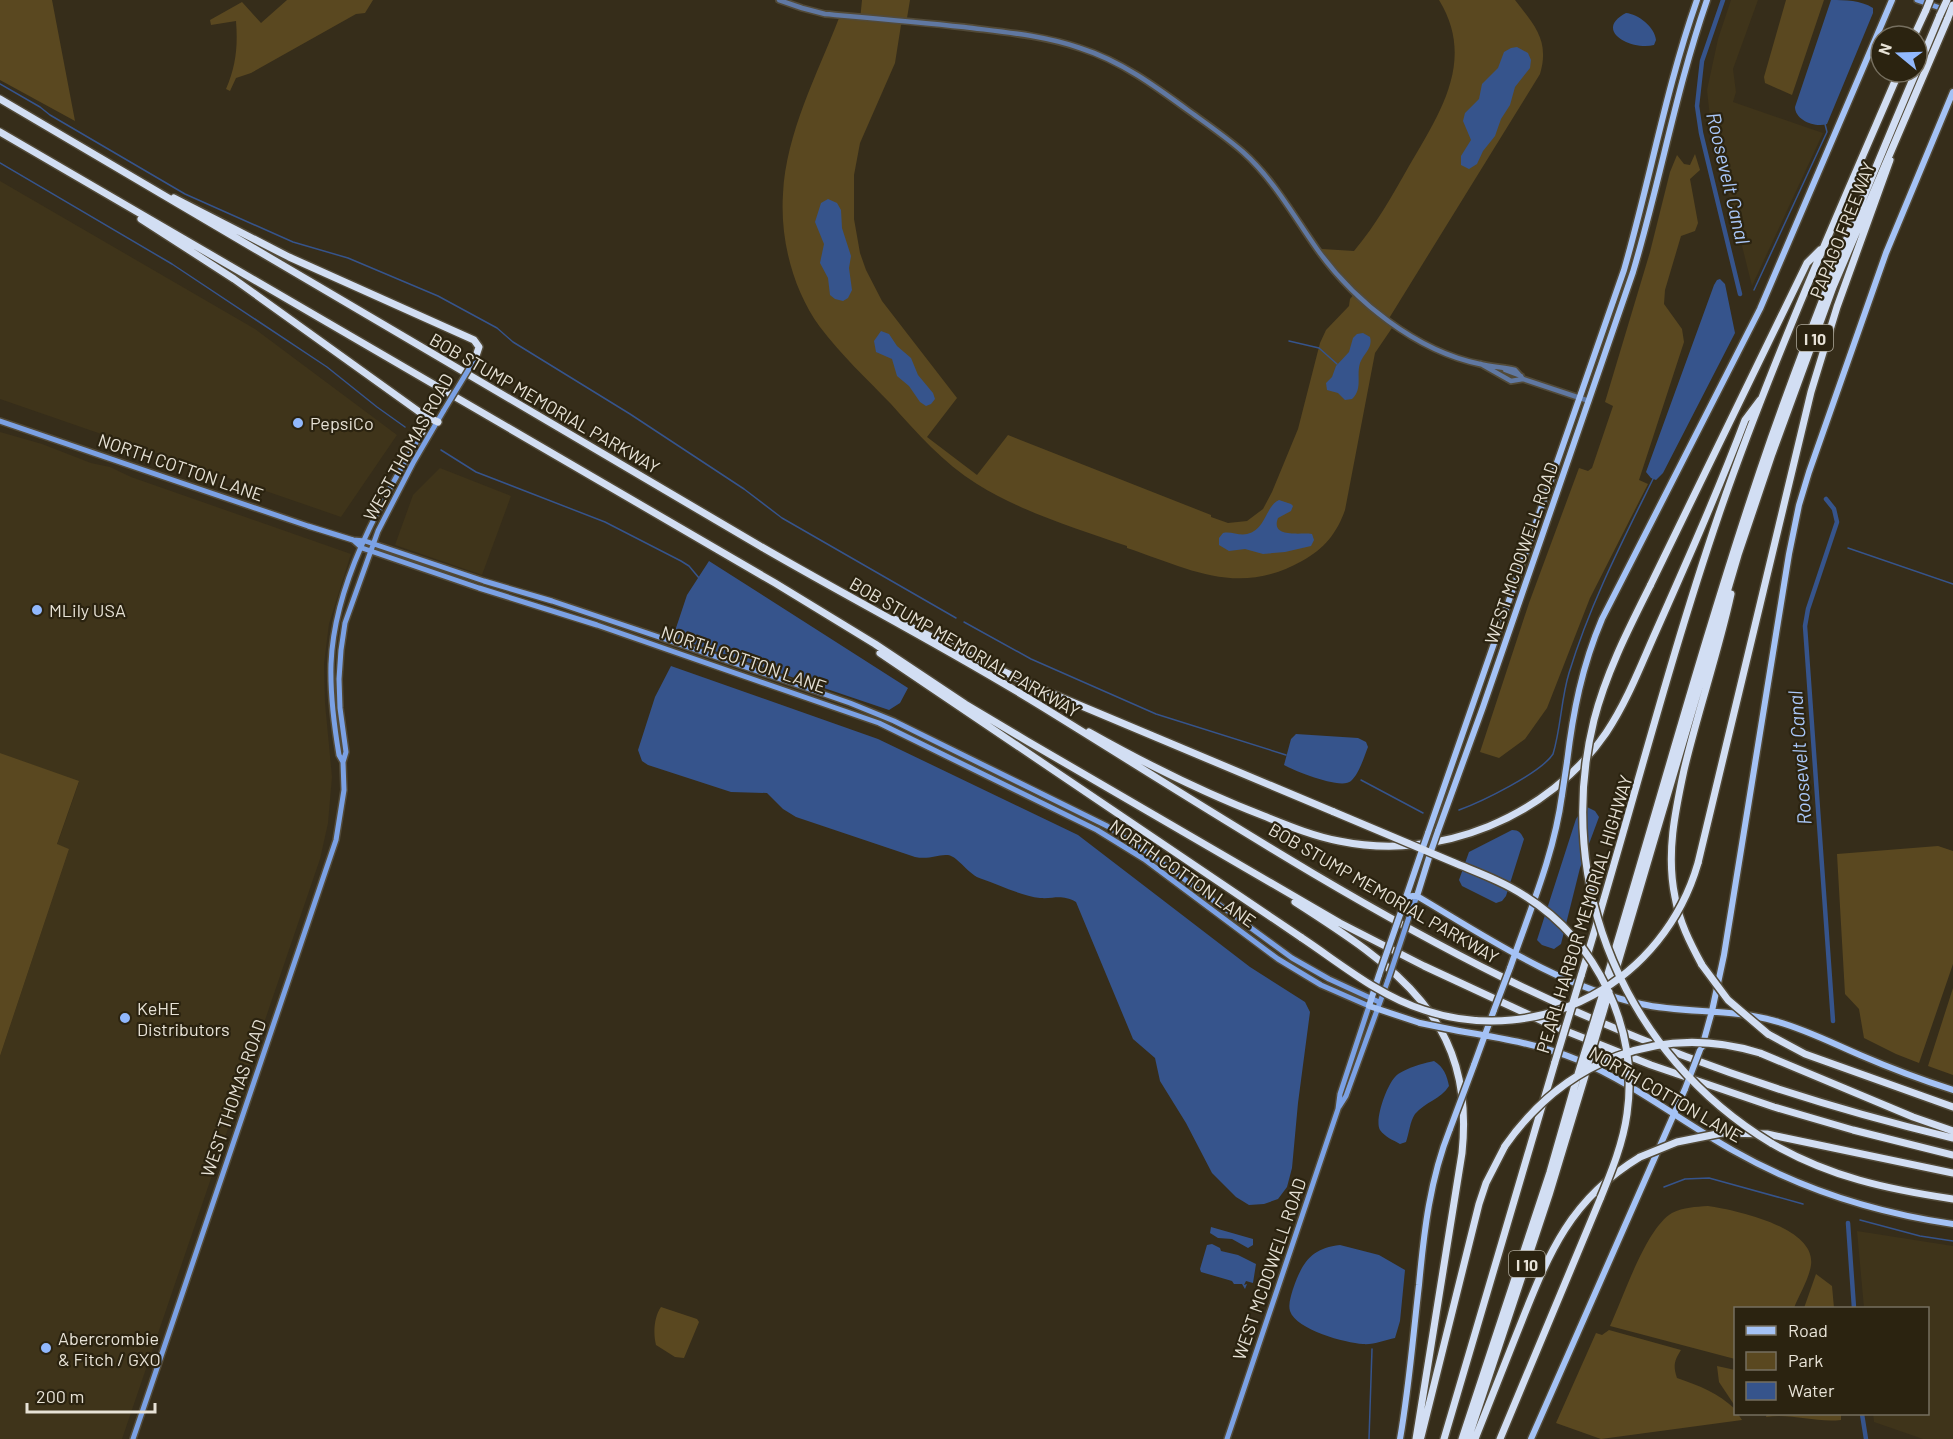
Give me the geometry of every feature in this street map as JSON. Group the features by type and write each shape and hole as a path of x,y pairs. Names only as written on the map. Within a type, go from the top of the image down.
{"highway":[{"path":"1920,24 1930,0"},
{"path":"1929,48 1947,15 1947,0"},
{"name":"PAPAGO FREEWAY","path":"1744,538 1829,298 1953,5"},
{"name":"PAPAGO FREEWAY","path":"1760,400 1894,84"},
{"path":"1607,988 1726,575 1767,451 1856,212 1910,84"},
{"name":"BOB STUMP MEMORIAL PARKWAY","path":"0,99 723,525 1041,706 1140,769 1393,919 1552,1001 1680,1055 1887,1122 1953,1138"},
{"path":"0,132 749,568 875,644 1009,731 1341,923 1520,1011 1605,1048 1765,1104 1853,1130 1953,1155"},
{"path":"854,633 872,648 1302,938 1401,1001 1437,1014 1474,1021 1520,1020 1563,1009 1602,991 1644,957 1666,932 1678,913 1695,873 1797,445 1829,331 1855,255 1888,171 1895,140"},
{"path":"100,190 228,275 425,416 438,422"},
{"path":"156,190 290,257 474,340 479,347 475,359"},
{"path":"1824,246 1807,262 1604,685 1593,723 1586,766 1583,806 1584,850 1601,930 1613,963 1633,1003 1653,1035 1710,1099 1759,1136 1797,1157 1841,1176 1886,1188 1953,1199"},
{"path":"1041,706 1136,757 1234,804 1301,830 1339,841 1366,845 1410,846 1459,837 1501,822 1536,802 1567,778 1591,753 1614,721 1633,685 1671,599 1745,420 1760,400"},
{"name":"PEARL HARBOR MEMORIAL HIGHWAY","path":"1444,1439 1692,599 1760,400"},
{"path":"422,432 426,422 425,416"},
{"path":"1744,538 1729,604 1688,756 1672,837 1671,860 1675,897 1687,936 1702,965 1728,1000 1768,1034 1805,1054 1953,1107"},
{"name":"I 10","path":"1468,1439 1542,1216 1581,1075 1744,538"},
{"path":"878,613 903,622 1055,695 1516,891 1551,914 1578,941 1605,981 1616,1008 1626,1043 1629,1100 1618,1154 1500,1439"},
{"path":"1228,859 1337,929 1399,976 1414,991 1433,1017 1455,1066 1463,1109 1462,1153 1418,1439"},
{"path":"1418,1439 1479,1204 1490,1174 1505,1146 1524,1120 1550,1095 1580,1074 1620,1055 1648,1048 1683,1043 1728,1046 1760,1053 1913,1117 1953,1131"},
{"path":"1462,1439 1581,1075"},
{"path":"1475,1439 1558,1238 1593,1192 1618,1171 1640,1157 1677,1142 1722,1133 1767,1134 1953,1173"}],"main road":[{"name":"WEST MCDOWELL ROAD","path":"1227,1439 1338,1108 1340,1094 1371,998 1581,398 1627,258 1641,209 1669,88 1697,0"},
{"name":"WEST MCDOWELL ROAD","path":"1338,1108 1346,1096 1388,980 1641,247 1680,86 1707,0"},
{"path":"1400,1439 1427,1208 1433,1179 1549,859 1558,825 1580,681 1599,626 1756,318 1892,0"},
{"path":"1917,0 1947,15"},
{"path":"1531,1439 1701,1050 1724,955 1796,516 1813,459 1886,253 1953,92"},
{"name":"WEST THOMAS ROAD","path":"133,1439 336,840 344,790 343,762 346,752 340,708 341,650 345,623 373,543 400,488 475,359"},
{"name":"NORTH COTTON LANE","path":"0,421 353,540 365,540 477,579 575,609 850,703 894,721 1071,807 1115,831 1292,958 1319,974 1379,1002"},
{"name":"WEST THOMAS ROAD","path":"343,762 339,755 331,694 331,662 342,598 356,558 390,489 422,432"},
{"name":"NORTH COTTON LANE","path":"353,540 362,548 370,551 697,659 848,711 898,732 1106,835 1144,860 1278,959 1321,985 1369,1006 1420,1023 1538,1046 1580,1061 1614,1078 1737,1153 1800,1182 1883,1211 1953,1224"},
{"path":"448,578 455,577 471,581 477,579"},
{"path":"1404,902 1412,896 1417,896 1560,978 1614,997 1659,1007 1756,1017 1788,1025 1879,1063 1953,1090"}],"street":[{"path":"779,0 802,9 825,14 1026,34 1068,44 1112,60 1169,96 1243,152 1279,191 1333,270 1371,307 1394,325 1442,350 1481,364 1489,364 1504,372 1589,401"}],"shaded area":[{"path":"1731,0 1758,0 1733,69 1736,92 1733,102 1823,133 1752,286 1710,118 1707,90 1718,39"},
{"path":"0,181 255,329 397,435 341,517 0,399"},
{"path":"0,432 42,444 91,463 110,467 131,477 351,554 329,624 324,664 332,777 328,823 320,859 122,1439 0,1439 0,1056 69,849 57,845 79,782 0,753"},
{"path":"440,468 511,496 482,575 395,545 413,495"},
{"path":"1857,1231 1953,1246 1953,1439 1923,1439 1874,1422 1873,1415 1929,1415 1929,1307 1864,1307"}],"green space":[{"path":"0,0 52,0 75,121 0,80"},
{"path":"287,0 373,0 365,13 356,14 251,73 236,78 230,91 226,89 235,56 236,21 211,25 210,20 242,2 261,23"},
{"path":"862,0 910,0 907,18 901,25 895,63 860,143 854,175 854,219 860,253 882,301 957,398 927,437 977,475 1008,435 1228,523 1247,521 1263,509 1298,429 1320,343 1326,330 1349,306 1350,299 1355,293 1319,251 1322,249 1354,251 1390,199 1442,106 1450,86 1454,65 1454,44 1450,22 1439,0 1515,0 1534,25 1541,42 1543,62 1540,74 1388,320 1394,325 1375,353 1345,510 1334,533 1323,546 1302,561 1279,572 1257,577 1214,576 1127,548 1127,546 1012,503 977,484 953,467 921,437 828,337 802,297 790,264 783,211 785,171 804,104 839,18 860,20"},
{"path":"1786,0 1824,0 1792,95 1765,83 1764,77"},
{"path":"1695,154 1700,170 1690,179 1698,223 1695,231 1681,236 1665,290 1664,304 1682,329 1684,342 1639,480 1648,484 1590,598 1547,708 1525,739 1499,758 1480,752 1529,603 1579,468 1588,471 1592,468 1613,406 1605,402 1650,252 1670,172 1677,155 1684,164 1690,165"},
{"path":"0,753 79,781 57,844 69,849 0,1056"},
{"path":"1938,846 1953,851 1953,964 1919,1063 1864,1038 1859,1009 1845,994 1837,854"},
{"path":"1953,988 1953,1075 1928,1066"},
{"path":"1708,1206 1754,1216 1788,1231 1801,1240 1809,1252 1810,1270 1794,1307 1734,1307 1734,1359 1610,1326 1628,1282 1653,1233 1672,1213"},
{"path":"1816,1274 1832,1286 1834,1307 1804,1307"},
{"path":"661,1307 697,1319 699,1322 684,1358 675,1357 656,1345 655,1325"},
{"path":"1609,1330 1681,1350 1675,1364 1677,1378 1715,1394 1734,1408 1734,1415 1739,1415 1742,1420 1601,1439 1556,1423 1596,1333 1602,1335"},
{"path":"1717,1366 1734,1370 1734,1404 1719,1382"},
{"path":"1767,1415 1841,1415 1841,1420 1785,1416 1766,1417"}],"water":[{"path":"1831,0 1863,3 1873,8 1873,13 1827,124 1817,125 1806,122 1798,116 1795,107"},
{"path":"1626,13 1636,16 1653,30 1656,40 1654,45 1636,45 1619,38 1614,33 1613,26"},
{"path":"1517,47 1528,53 1531,60 1530,68 1515,87 1510,105 1501,119 1495,136 1483,151 1477,164 1469,169 1461,165 1461,156 1471,140 1463,121 1465,113 1479,99 1482,84 1498,68 1504,52"},
{"path":"828,199 837,203 841,210 842,228 851,256 849,268 852,290 848,298 843,301 830,295 828,278 820,263 824,244 815,222 821,203"},
{"path":"1720,279 1725,284 1735,333 1663,473 1656,480 1646,472 1714,285"},
{"path":"881,331 889,334 897,346 911,358 918,375 933,393 935,399 931,404 926,406 920,402 909,386 897,376 892,359 876,352 874,341"},
{"path":"1363,333 1370,337 1371,341 1360,363 1357,391 1352,399 1345,400 1338,393 1327,390 1326,383 1332,377 1336,366 1349,352 1353,338"},
{"path":"1279,500 1293,506 1291,511 1278,518 1278,529 1288,533 1312,534 1314,540 1311,546 1263,554 1245,549 1229,551 1219,545 1219,538 1223,533 1253,532"},
{"path":"709,561 908,688 900,703 889,710 673,637 687,595"},
{"path":"671,666 878,739 1078,835 1250,967 1305,1002 1310,1012 1292,1168 1287,1187 1278,1199 1264,1204 1249,1205 1236,1197 1212,1173 1186,1123 1160,1081 1155,1058 1133,1039 1076,902 1066,898 1040,898 1018,893 977,877 952,856 915,857 796,817 783,809 767,793 731,792 648,765 642,761 638,750 655,697"},
{"path":"1296,734 1358,738 1366,742 1368,747 1354,778 1346,783 1338,783 1307,775 1284,765 1291,739"},
{"path":"1587,807 1595,811 1599,817 1580,868 1561,944 1554,949 1542,945 1537,940 1576,819"},
{"path":"1512,830 1520,832 1524,839 1506,896 1502,901 1496,903 1462,886 1459,880 1469,852"},
{"path":"1434,1061 1444,1072 1449,1086 1415,1114 1406,1142 1400,1144 1380,1130 1380,1111 1385,1095 1398,1074"},
{"path":"1211,1227 1253,1239 1253,1245 1248,1248 1232,1239 1218,1238 1210,1233"},
{"path":"1212,1244 1221,1251 1238,1255 1256,1264 1253,1283 1246,1281 1245,1289 1242,1284 1234,1284 1232,1281 1201,1272 1207,1245"},
{"path":"1340,1245 1379,1255 1405,1270 1400,1321 1395,1338 1367,1344 1355,1343 1311,1330 1294,1318 1290,1311 1290,1303 1293,1289 1304,1264 1322,1249"}],"waterway":[{"name":"Roosevelt Canal","path":"1723,0 1702,61 1697,106 1701,133 1740,294"},
{"path":"0,84 185,194 293,242 348,258 438,296 497,328 513,342 630,414 744,489 782,518 956,618"},
{"path":"1754,290 1827,132 1825,124"},
{"path":"0,163 172,264 327,367 405,427"},
{"path":"1289,341 1319,348 1337,364"},
{"path":"441,450 476,472 605,522 681,561 689,566 699,578"},
{"path":"1459,810 1524,778 1553,754 1566,683 1577,647 1607,574 1654,477"},
{"name":"Roosevelt Canal","path":"1826,499 1834,509 1837,522 1808,609 1805,626 1833,1021"},
{"path":"1848,548 1953,584"},
{"path":"964,622 1031,659 1156,714 1286,755"},
{"path":"1361,780 1423,813"},
{"path":"1664,1187 1685,1179 1709,1178 1803,1204"},
{"path":"1860,1220 1920,1236 1953,1241"},
{"name":"Roosevelt Canal","path":"1848,1223 1854,1307"},
{"path":"1369,1439 1372,1349"},
{"name":"Roosevelt Canal","path":"1862,1415 1866,1439"}],"place":[{"name":"PepsiCo","path":"298,423"},
{"name":"MLily USA","path":"37,610"},
{"name":"KeHE Distributors","path":"125,1018"},
{"name":"Abercrombie & Fitch / GXO","path":"46,1348"}]}
